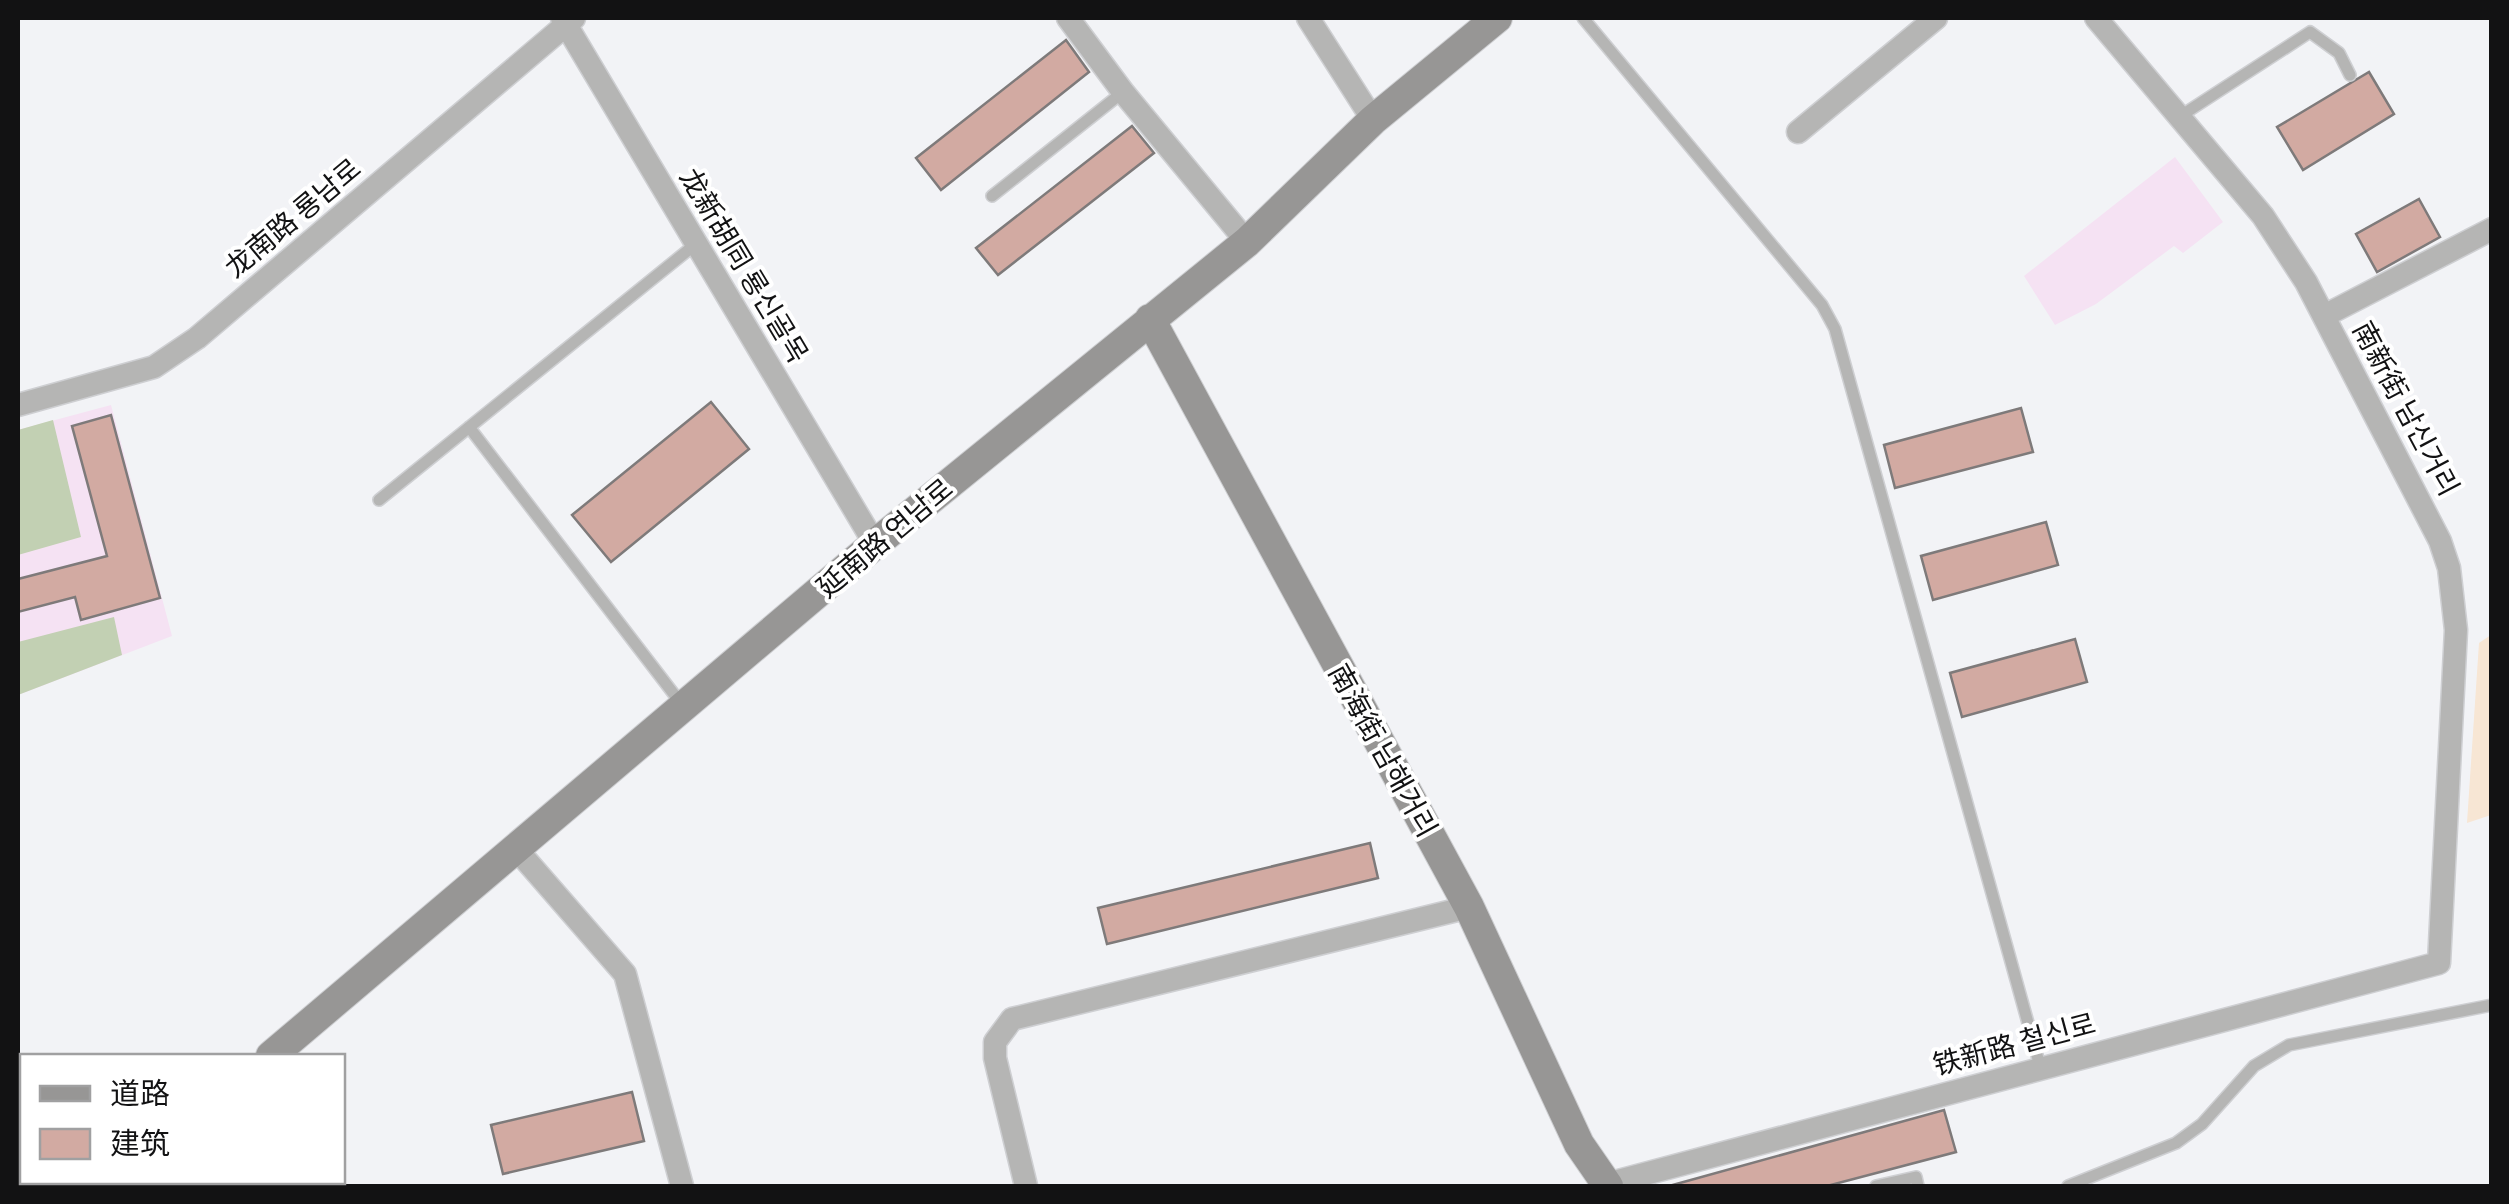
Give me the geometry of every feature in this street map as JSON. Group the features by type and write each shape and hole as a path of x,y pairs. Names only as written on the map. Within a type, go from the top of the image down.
{"main road":[{"name":"延南路 연남로","path":"273,1054 518,851 875,544 1247,242 1373,120 1497,18"},
{"name":"南海街 남해거리","path":"1150,319 1470,907 1579,1144 1607,1186"}],"street":[{"path":"1068,18 1122,92 1247,242"},
{"path":"1308,18 1373,120"},
{"path":"1798,132 1936,18"},
{"name":"龙新胡同 룡신골목","path":"567,20 875,544"},
{"name":"龙南路 룡남로","path":"18,405 154,366 197,338 567,20"},
{"name":"南新街 남신거리","path":"2106,21 2179,117 2263,216 2324,316 2430,516 2449,568 2455,642 2439,963"},
{"path":"2324,316 2492,229"},
{"path":"518,851 625,974 682,1186"},
{"path":"1026,1186 995,1058 995,1042 1012,1019 1470,907"},
{"name":"铁新路 철신로","path":"1607,1186 2040,1066 2439,963"}],"lane":[{"path":"1584,18 1822,305 1835,329 2040,1066"},
{"path":"2179,117 2310,32 2339,52 2350,75"},
{"path":"992,196 1122,92"},
{"path":"378,500 697,242"},
{"path":"468,427 683,706"},
{"path":"2068,1186 2176,1143 2202,1124 2254,1066 2289,1045 2492,1005"},
{"path":"1876,1186 1916,1176 1918,1186"}],"shaded area":[{"path":"2175,157 2223,222 2183,253 2174,246 2096,304 2055,325 2024,276"},
{"path":"111,405 172,636 18,695 18,430"},
{"path":"2491,635 2491,815 2467,823 2479,643"}],"green space":[{"path":"53,420 81,537 18,555 18,430"},
{"path":"114,617 122,655 18,695 18,642"}],"building":[{"path":"1066,40 1089,72 941,190 916,158"},
{"path":"2369,72 2394,114 2303,170 2277,127"},
{"path":"1132,126 1154,153 998,275 976,248"},
{"path":"2419,199 2440,237 2377,272 2356,234"},
{"path":"711,402 749,449 611,562 572,515"},
{"path":"2021,408 2033,452 1895,488 1884,445"},
{"path":"111,415 160,598 81,620 75,597 18,612 18,579 107,556 72,426"},
{"path":"2046,522 2058,565 1933,600 1921,556"},
{"path":"2075,639 2087,682 1962,717 1950,673"},
{"path":"1370,843 1378,878 1107,944 1098,908"},
{"path":"632,1092 644,1141 503,1174 491,1125"},
{"path":"1944,1110 1956,1152 1827,1186 1669,1186"}]}
